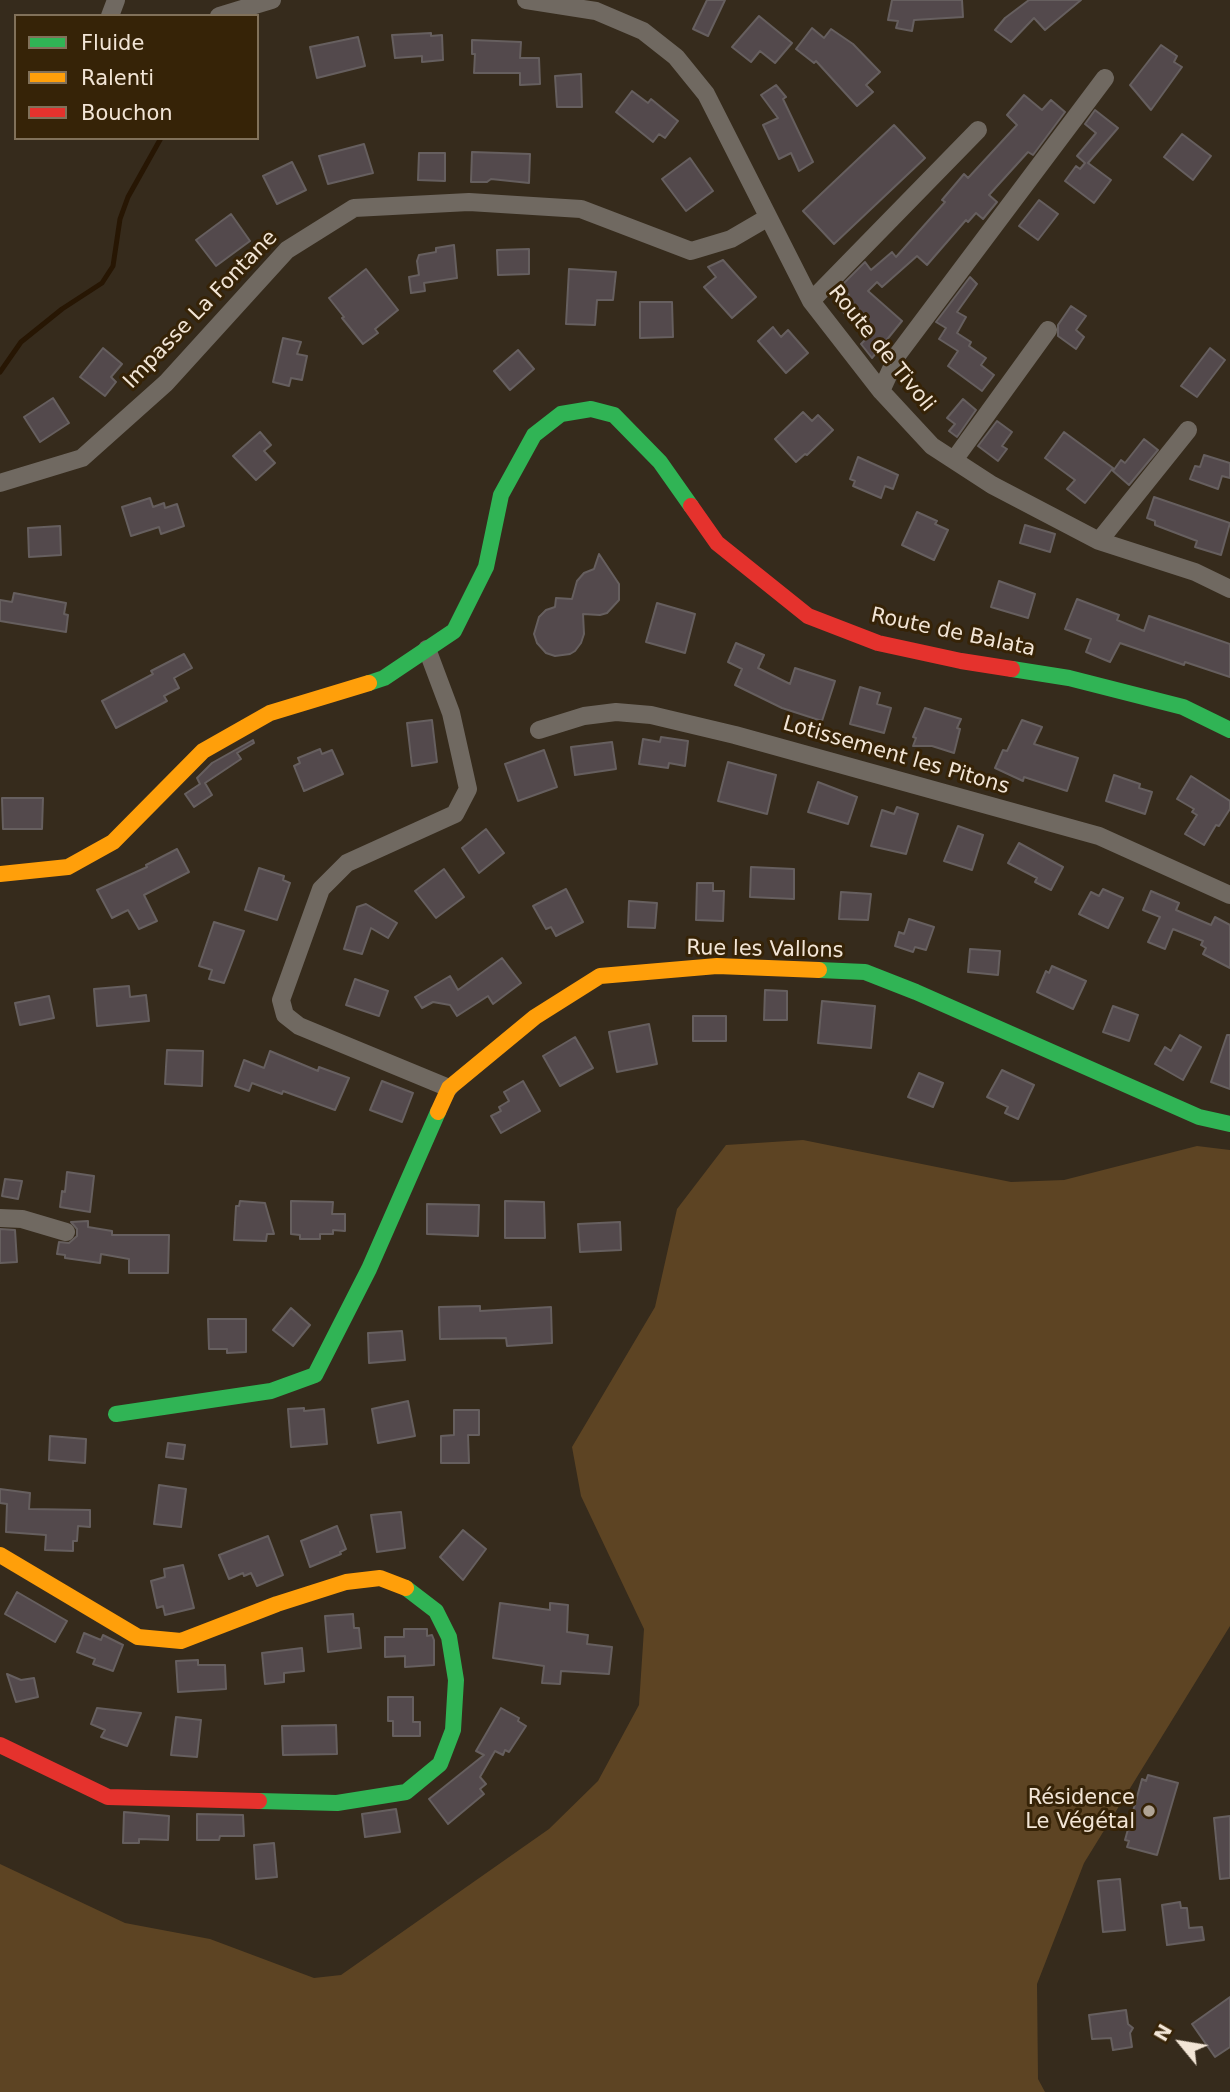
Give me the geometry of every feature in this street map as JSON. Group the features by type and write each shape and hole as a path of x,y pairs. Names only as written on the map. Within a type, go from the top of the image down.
{"street":[{"path":"226,14 272,0"},
{"name":"Route de Tivoli","path":"526,0 596,11 643,31 676,57 706,94 811,301 881,391 932,446 992,485 1099,541 1195,572 1230,589"},
{"path":"881,391 898,354 1105,78"},
{"path":"811,301 978,130"},
{"name":"Impasse La Fontane","path":"0,484 82,458 166,383 287,250 355,208 469,202 581,209 691,251 731,239 767,218"},
{"path":"954,460 1048,330"},
{"name":"Route de Balata","path":"0,874 68,867 113,842 203,751 270,713 384,678 454,631 486,567 501,495 534,435 561,414 591,409 614,415 660,462 717,543 808,616 878,643 1069,678 1184,707 1230,730"},
{"path":"1099,541 1188,430"},
{"path":"427,649 451,713 468,789 455,814 346,863 321,889 281,1000 285,1015 299,1026 449,1088"},
{"name":"Lotissement les Pitons","path":"539,730 584,716 617,712 651,715 735,734 1099,836 1230,895"},
{"name":"Rue les Vallons","path":"116,1414 271,1391 314,1375 369,1269 449,1088 535,1017 600,976 718,966 865,972 1199,1117 1230,1124"},
{"path":"0,1218 22,1219 66,1232"},
{"path":"0,1555 138,1637 181,1641 346,1582 380,1578 411,1590 436,1611 449,1637 456,1680 453,1730 440,1764 406,1792 337,1803 108,1797 0,1745"}],"shaded area":[{"path":"803,1140 1011,1182 1064,1180 1197,1146 1230,1150 1230,1626 1084,1863 1037,1984 1038,2079 1045,2092 0,2092 0,1864 125,1923 210,1939 314,1978 341,1975 549,1829 598,1781 639,1705 644,1629 581,1496 572,1447 655,1307 677,1209 726,1145"}],"building":[{"path":"707,0 725,0 708,36 693,29"},
{"path":"892,0 962,0 963,17 914,20 912,31 896,28 898,21 888,20"},
{"path":"1029,0 1081,0 1045,30 1034,18 1011,42 995,30 1005,18"},
{"path":"759,16 792,43 775,63 760,51 751,62 732,47"},
{"path":"812,28 824,38 831,29 853,44 880,72 866,85 873,92 857,106 816,61 814,63 796,49"},
{"path":"431,33 431,36 442,35 443,60 422,62 422,56 395,58 392,35"},
{"path":"358,37 365,66 317,78 310,47"},
{"path":"472,40 521,42 520,58 539,58 540,84 520,85 520,73 474,73 475,54 472,54"},
{"path":"1161,45 1177,56 1174,62 1182,67 1151,110 1130,85"},
{"path":"581,74 582,107 557,107 555,76"},
{"path":"776,85 786,97 783,99 813,162 799,171 791,153 779,159 763,125 778,118 761,95"},
{"path":"632,91 648,103 651,99 678,121 665,138 659,134 653,142 616,112"},
{"path":"1024,95 1042,110 1051,100 1065,112 1033,155 1028,152 989,195 997,202 983,219 976,213 968,222 966,220 927,265 917,256 882,287 877,282 868,291 902,321 872,358 861,344 873,332 851,313 848,317 837,305 849,295 841,286 865,262 871,270 892,252 896,257 945,202 942,200 964,174 968,178 1017,125 1007,115"},
{"path":"1095,110 1118,128 1088,163 1111,180 1094,203 1065,181 1076,166 1080,169 1085,163 1077,156 1096,133 1085,124"},
{"path":"894,125 925,158 834,244 803,211"},
{"path":"1182,134 1211,156 1193,180 1164,157"},
{"path":"364,144 373,173 328,184 319,156"},
{"path":"472,152 530,154 529,183 491,179 487,182 471,182"},
{"path":"419,153 445,153 445,181 418,180"},
{"path":"690,158 713,191 686,211 662,179"},
{"path":"292,162 306,190 277,204 263,176"},
{"path":"1039,200 1058,214 1038,240 1019,226"},
{"path":"231,214 250,241 216,266 196,240"},
{"path":"454,245 457,278 424,283 425,291 411,293 409,277 419,275 419,255"},
{"path":"529,249 529,274 498,275 497,250"},
{"path":"723,260 756,297 732,318 704,287 716,277 708,267"},
{"path":"366,269 398,310 375,329 378,333 363,344 329,298"},
{"path":"569,269 616,272 613,300 597,300 595,325 566,324"},
{"path":"970,277 977,284 957,312 966,317 957,333 971,342 969,346 986,358 981,365 994,375 982,391 948,366 958,351 939,339 946,328 936,322"},
{"path":"640,302 672,302 673,337 640,338"},
{"path":"1071,306 1086,316 1076,330 1084,337 1076,349 1058,336 1058,325"},
{"path":"773,327 781,337 788,330 808,353 786,373 758,341"},
{"path":"283,338 301,342 297,354 307,356 302,380 291,378 289,386 273,382"},
{"path":"103,348 122,364 111,377 116,382 105,396 80,377"},
{"path":"1210,348 1225,360 1197,397 1181,386"},
{"path":"518,350 534,369 510,390 494,371"},
{"path":"53,398 69,423 40,442 24,417"},
{"path":"963,399 976,410 957,437 949,431 955,424 947,418"},
{"path":"803,412 812,421 818,415 833,430 796,462 775,439"},
{"path":"997,421 1012,432 1002,446 1007,449 998,461 978,446"},
{"path":"260,432 271,445 264,451 275,463 256,480 233,456"},
{"path":"1064,432 1113,468 1085,503 1067,489 1075,480 1045,458"},
{"path":"1144,439 1158,450 1129,485 1113,471 1121,460 1125,463"},
{"path":"1204,455 1230,463 1230,478 1222,476 1218,489 1190,479 1195,466 1200,467"},
{"path":"858,457 898,475 893,489 885,486 881,498 853,486 855,481 850,479"},
{"path":"1154,497 1230,523 1221,555 1195,547 1197,541 1155,525 1155,521 1147,518"},
{"path":"150,498 153,507 164,503 165,508 177,504 184,526 161,534 159,527 131,536 122,507"},
{"path":"917,512 937,521 935,524 948,530 934,560 902,545"},
{"path":"1025,525 1055,534 1050,552 1020,543"},
{"path":"60,526 61,555 29,557 28,528"},
{"path":"599,554 619,584 619,600 607,613 583,614 584,634 575,651 555,656 546,653 537,643 534,634 539,617 546,610 555,607 556,598 572,599 577,581 584,573 594,569"},
{"path":"999,581 1035,594 1028,618 991,607"},
{"path":"14,593 66,603 66,632 0,621 0,600 12,602"},
{"path":"1077,599 1119,615 1117,620 1144,631 1149,616 1230,644 1230,677 1185,662 1184,665 1120,643 1110,662 1086,652 1091,639 1065,629"},
{"path":"657,603 695,614 685,653 646,642"},
{"path":"736,643 764,655 758,668 790,684 795,668 835,681 822,721 782,708 735,685 742,669 728,662"},
{"path":"184,654 192,668 174,678 179,688 164,696 167,701 116,728 102,701"},
{"path":"860,687 880,693 877,704 891,708 884,733 850,724"},
{"path":"925,708 961,719 957,728 960,729 954,753 932,746 913,746 916,738 913,737"},
{"path":"432,720 437,762 412,766 407,723"},
{"path":"1022,720 1042,727 1034,744 1078,758 1067,791 1024,777 1023,781 995,768 1003,750 1007,751"},
{"path":"661,737 688,741 685,766 669,763 668,768 639,764 643,739 660,742"},
{"path":"253,740 254,743 237,753 241,759 205,783 212,795 194,807 185,794 200,784 197,778 212,763"},
{"path":"612,742 616,769 575,775 571,747"},
{"path":"320,749 322,754 332,750 343,774 304,791 294,766 300,763 298,758"},
{"path":"544,750 557,787 518,801 505,764"},
{"path":"728,762 776,775 767,814 718,801"},
{"path":"1114,775 1140,784 1139,788 1152,792 1145,814 1106,801"},
{"path":"1191,776 1230,801 1230,809 1204,845 1185,834 1197,815 1192,812 1194,809 1177,799"},
{"path":"818,782 857,797 848,824 808,812"},
{"path":"2,798 43,798 42,829 3,829"},
{"path":"897,807 918,814 906,854 871,846 882,810 894,814"},
{"path":"958,826 983,835 972,870 944,861"},
{"path":"486,829 504,853 479,873 462,848"},
{"path":"1019,843 1063,867 1051,890 1035,882 1037,878 1008,863"},
{"path":"177,849 189,872 144,895 157,921 139,929 128,910 112,918 97,890 147,867 146,865"},
{"path":"751,867 794,869 794,899 750,897"},
{"path":"259,868 284,876 283,880 290,883 277,920 245,910"},
{"path":"444,869 464,897 436,918 415,891"},
{"path":"697,883 713,883 713,891 724,891 723,921 696,920"},
{"path":"566,889 583,922 556,936 551,927 546,929 533,906"},
{"path":"1103,889 1123,898 1108,928 1079,914 1091,892 1099,896"},
{"path":"1151,891 1179,903 1176,910 1211,925 1215,917 1230,925 1230,968 1203,954 1206,948 1201,945 1203,941 1173,929 1165,949 1148,942 1160,917 1143,910"},
{"path":"841,892 871,894 868,920 839,919"},
{"path":"629,901 657,903 655,928 628,927"},
{"path":"366,904 397,923 388,938 371,928 362,954 344,949 357,907"},
{"path":"909,919 934,927 926,950 915,947 913,952 895,946 899,932 904,934"},
{"path":"214,922 244,931 224,983 209,979 212,970 199,966"},
{"path":"970,949 1000,951 998,975 968,972"},
{"path":"502,958 521,983 493,1004 488,996 457,1016 450,1005 433,1002 422,1008 415,997 450,976 458,990"},
{"path":"1052,966 1086,981 1073,1009 1037,992 1046,971 1049,973"},
{"path":"355,979 388,991 379,1016 346,1005"},
{"path":"129,986 130,997 146,995 149,1021 97,1026 94,989"},
{"path":"765,990 787,991 787,1020 764,1020"},
{"path":"49,996 54,1018 20,1025 15,1003"},
{"path":"822,1001 875,1006 871,1048 818,1043"},
{"path":"1113,1006 1138,1015 1129,1041 1103,1032"},
{"path":"693,1016 726,1016 726,1041 693,1041"},
{"path":"649,1024 657,1064 617,1072 609,1032"},
{"path":"1180,1035 1201,1047 1183,1080 1155,1064 1165,1047 1171,1051"},
{"path":"1227,1035 1230,1035 1230,1089 1211,1082"},
{"path":"575,1037 593,1068 560,1086 543,1056"},
{"path":"167,1050 203,1051 202,1086 165,1084"},
{"path":"270,1051 318,1071 319,1067 349,1078 335,1110 252,1083 249,1091 235,1086 244,1060 264,1068"},
{"path":"1002,1070 1034,1085 1018,1119 1005,1113 1008,1107 987,1097"},
{"path":"919,1073 943,1083 933,1107 908,1097"},
{"path":"382,1081 413,1093 402,1122 370,1110"},
{"path":"523,1081 540,1111 501,1133 491,1116 501,1111 499,1107 509,1101 504,1092"},
{"path":"67,1172 94,1176 90,1212 60,1207"},
{"path":"5,1179 22,1181 18,1199 2,1196"},
{"path":"240,1201 265,1203 274,1234 267,1234 266,1241 234,1240 236,1206 239,1206"},
{"path":"291,1201 333,1202 332,1214 345,1214 345,1231 333,1230 333,1234 320,1234 320,1239 300,1239 300,1235 291,1234"},
{"path":"505,1201 544,1202 545,1238 505,1238"},
{"path":"427,1204 479,1205 478,1236 427,1234"},
{"path":"88,1221 88,1227 112,1231 112,1235 169,1235 168,1273 129,1273 129,1259 101,1254 100,1263 65,1258 65,1255 57,1254 59,1242 69,1243 77,1236 77,1229 71,1222"},
{"path":"620,1222 621,1250 580,1252 578,1224"},
{"path":"0,1229 15,1230 17,1262 0,1263"},
{"path":"480,1306 480,1311 551,1307 552,1343 507,1346 506,1338 440,1339 439,1307"},
{"path":"291,1308 310,1325 293,1346 273,1330"},
{"path":"208,1319 246,1319 246,1352 227,1353 227,1349 209,1349"},
{"path":"402,1331 405,1360 369,1363 368,1333"},
{"path":"408,1401 415,1436 378,1443 372,1409"},
{"path":"304,1408 304,1411 324,1409 327,1444 291,1447 288,1409"},
{"path":"454,1410 479,1410 479,1435 468,1435 469,1463 441,1463 441,1436 454,1435"},
{"path":"50,1436 86,1439 85,1463 49,1460"},
{"path":"168,1443 185,1445 183,1459 166,1457"},
{"path":"159,1485 186,1489 181,1527 154,1524"},
{"path":"0,1489 30,1493 29,1509 90,1510 90,1527 78,1526 73,1551 45,1550 46,1535 6,1532 7,1504 0,1503"},
{"path":"401,1512 405,1548 377,1552 371,1515"},
{"path":"337,1526 346,1549 340,1552 341,1554 310,1567 301,1541"},
{"path":"463,1530 486,1549 463,1580 440,1557"},
{"path":"268,1536 283,1575 257,1586 251,1573 244,1576 243,1573 229,1579 219,1555"},
{"path":"183,1565 194,1608 165,1615 163,1606 157,1608 151,1581 165,1577 164,1569"},
{"path":"17,1592 67,1621 55,1642 5,1614"},
{"path":"500,1603 550,1610 550,1603 568,1605 567,1632 588,1635 587,1644 612,1647 609,1674 561,1671 560,1684 542,1683 544,1666 493,1658"},
{"path":"353,1614 354,1628 359,1628 361,1648 328,1652 325,1616"},
{"path":"404,1629 427,1629 427,1636 432,1635 434,1665 405,1667 405,1656 385,1657 385,1637 404,1637"},
{"path":"84,1633 101,1640 103,1635 123,1645 113,1671 93,1664 95,1659 77,1652"},
{"path":"302,1648 304,1671 284,1673 284,1682 265,1684 262,1653"},
{"path":"198,1660 198,1665 225,1665 226,1689 178,1692 176,1661"},
{"path":"7,1674 21,1680 34,1678 38,1697 16,1702"},
{"path":"388,1697 413,1697 413,1722 420,1722 420,1736 393,1736 393,1721 388,1721"},
{"path":"97,1708 141,1713 127,1746 101,1737 105,1730 91,1724"},
{"path":"501,1708 519,1718 518,1721 526,1726 509,1752 505,1750 503,1755 495,1751 480,1777 486,1784 480,1789 484,1794 448,1824 429,1799 484,1755 476,1751"},
{"path":"176,1717 201,1720 197,1757 171,1755"},
{"path":"336,1725 337,1754 283,1755 282,1726"},
{"name":"Résidence Le Végétal","path":"1148,1775 1178,1783 1157,1855 1127,1847 1129,1841 1125,1840 1142,1779 1146,1781"},
{"path":"396,1809 400,1832 365,1837 362,1814"},
{"path":"124,1812 169,1816 168,1840 139,1839 139,1843 123,1843"},
{"path":"197,1814 243,1815 244,1836 197,1840"},
{"path":"1230,1816 1230,1878 1220,1879 1214,1818"},
{"path":"274,1843 277,1877 256,1879 254,1845"},
{"path":"1120,1879 1125,1930 1103,1932 1098,1881"},
{"path":"1180,1902 1181,1908 1187,1908 1189,1928 1202,1927 1204,1940 1167,1945 1162,1905"},
{"path":"1230,1997 1230,2047 1215,2057 1192,2024"},
{"path":"1126,2010 1128,2024 1133,2028 1130,2033 1132,2047 1113,2050 1111,2038 1092,2039 1089,2015"}],"waterway":[{"path":"0,372 21,342 62,309 102,283 113,266 120,219 128,197 160,140"}],"traffic: fast":[{"path":"369,683 384,678 454,631 486,567 501,495 534,435 561,414 591,409 614,415 660,462 691,506"},
{"path":"1012,669 1069,678 1183,707 1230,730"},
{"path":"819,970 865,972 1199,1117 1230,1124"},
{"path":"116,1414 271,1391 315,1375 369,1269 438,1112"},
{"path":"259,1801 337,1803 406,1792 440,1764 453,1730 456,1680 449,1637 436,1611 406,1588"}],"traffic: slow":[{"path":"0,874 68,867 113,842 203,751 270,713 369,683"},
{"path":"438,1112 449,1088 535,1017 600,976 717,966 819,970"},
{"path":"0,1555 138,1637 181,1641 277,1604 346,1582 380,1578 406,1588"}],"traffic: jam":[{"path":"691,506 717,543 808,616 878,643 1012,669"},
{"path":"0,1745 108,1797 259,1801"}],"place":[{"name":"Résidence Le Végétal","path":"1149,1811"}]}
